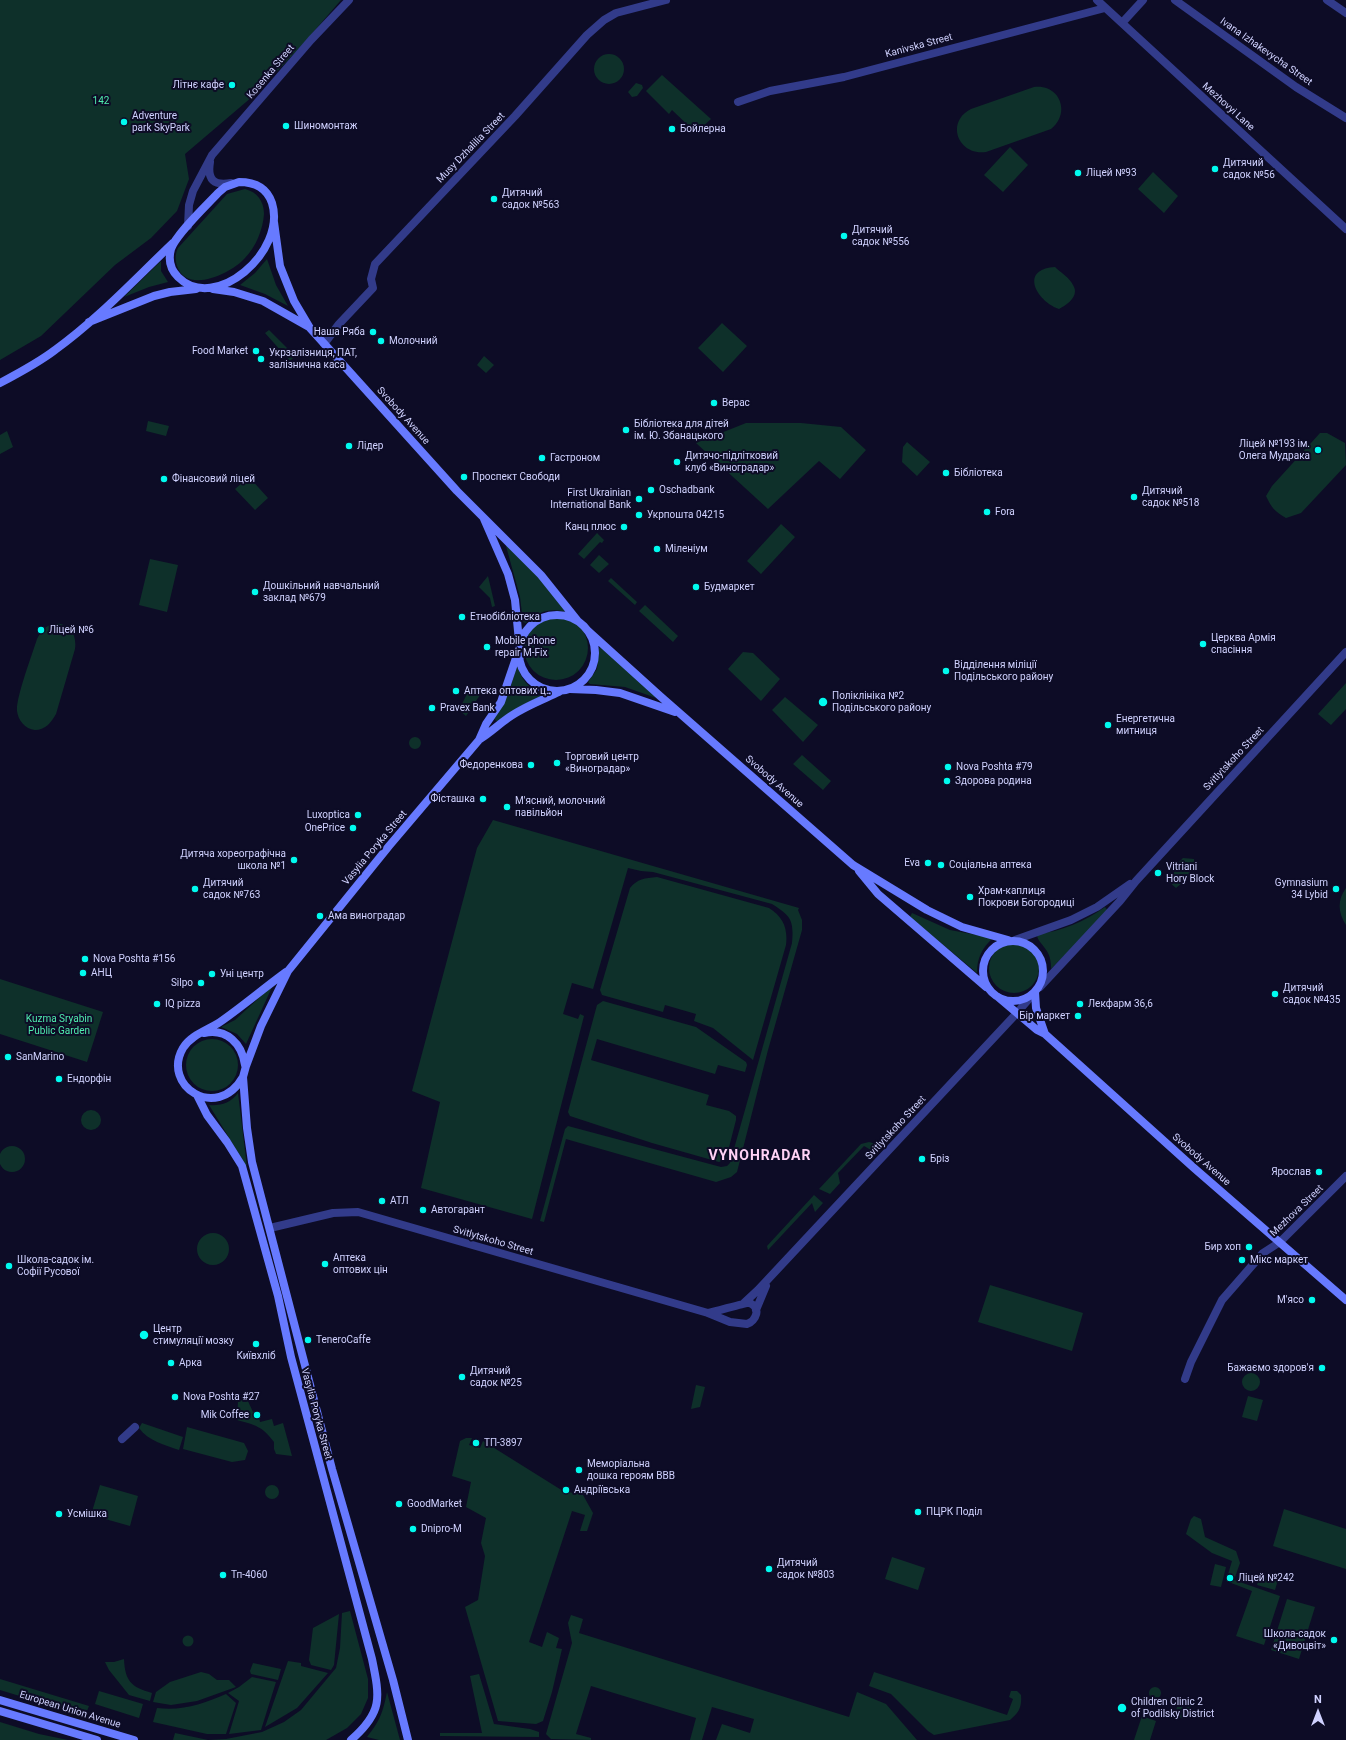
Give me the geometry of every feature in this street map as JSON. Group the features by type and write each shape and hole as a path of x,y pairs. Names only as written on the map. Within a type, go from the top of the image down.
{"street":[{"name":"Kosenka Street","path":"188,226 189,205 193,191 210,159 311,40 349,0"},
{"name":"Musy Dzhalilia Street","path":"324,344 339,324 373,288 371,279 375,264 515,116 587,35 604,20 616,14 666,0"},
{"name":"Mezhovyi Lane","path":"1097,0 1346,229"},
{"path":"1122,23 1143,0"},
{"name":"Ivana Izhakevycha Street","path":"1175,0 1296,87 1346,118"},
{"path":"1327,0 1346,13"},
{"name":"Kanivska Street","path":"738,102 770,91 844,77 1106,8"},
{"path":"89,322 154,296 170,292 221,285 235,279 250,268 262,254 269,241 274,222 274,210 270,197 266,191 254,183 239,182 224,184 211,179 209,171 210,159"},
{"path":"0,383 56,350 89,322 175,242 218,193 232,183"},
{"name":"Svobody Avenue","path":"274,222 280,266 294,301 310,328 402,431 482,516 486,518 541,575 577,620"},
{"path":"175,242 170,257 172,269 182,281 190,285 205,288"},
{"name":"Svobody Avenue","path":"205,288 234,292 263,301 310,328"},
{"name":"Svobody Avenue","path":"482,516 508,574 515,600 519,648"},
{"path":"563,615 577,620 587,630 591,636 595,650 594,664 591,671 582,682 566,690 548,690 534,684 528,679 521,666 519,648 522,638 530,626 542,618 563,615"},
{"name":"Svobody Avenue","path":"587,630 854,865 878,894 989,989"},
{"name":"Vasylia Poryka Street","path":"288,971 219,1022 191,1039 184,1047 179,1058 179,1069 182,1080 188,1089 197,1095 208,1098 219,1098 230,1094 238,1086 243,1077 261,1026 288,971 389,846 479,740 486,724 501,702 519,648"},
{"name":"Svitlytskoho Street","path":"708,1313 729,1309 742,1304 770,1278 1120,901 1136,880 1346,652"},
{"name":"Svobody Avenue","path":"566,690 596,690 620,693 682,715"},
{"name":"Vasylia Poryka Street","path":"479,740 493,731 508,718 528,706 566,690"},
{"name":"Svobody Avenue","path":"854,865 927,910 962,927 1012,940"},
{"name":"Svitlytskoho Street","path":"1012,940 1070,920 1097,907 1136,880"},
{"path":"1012,940 1021,941 1032,947 1040,957 1043,969 1037,989 1020,1000 1009,1001 998,997 989,989 983,978 982,972 984,959 992,949 1002,942 1012,940"},
{"name":"Svobody Avenue","path":"1037,989 1036,1008 1045,1034"},
{"name":"Svobody Avenue","path":"998,997 1016,1014 1037,1030 1045,1034 1188,1163 1346,1300"},
{"path":"199,1034 216,1032 231,1038 239,1045 244,1055 246,1066"},
{"name":"Vasylia Poryka Street","path":"243,1077 247,1128 252,1162 332,1469 393,1680 408,1740"},
{"name":"Vasylia Poryka Street","path":"197,1095 207,1115 227,1142 242,1166 278,1296 291,1357 372,1659 378,1701 374,1715 351,1740"},
{"name":"Mezhova Street","path":"1185,1379 1191,1362 1222,1300 1263,1253 1280,1242 1346,1176"},
{"name":"Svitlytskoho Street","path":"270,1228 333,1213 358,1212 708,1313 730,1322 742,1324"},
{"name":"Svitlytskoho Street","path":"756,1310 770,1278"},
{"path":"749,1303 756,1310 755,1319 747,1324 738,1322 735,1313 742,1304 749,1303"},
{"path":"122,1439 135,1427"},
{"name":"European Union Avenue","path":"0,1700 134,1740"},
{"name":"European Union Avenue","path":"0,1711 97,1740"}],"green space":[{"name":"142","path":"0,0 341,0 303,44 259,91 185,154 189,179 177,211 151,238 115,265 41,336 0,360"},
{"path":"609,54 619,59 624,69 619,79 609,84 599,79 594,69 599,59"},
{"path":"662,75 711,119 700,129 696,126 693,130 672,110 669,114 646,91"},
{"path":"636,83 642,85 643,88 637,96 632,97 628,92"},
{"path":"1034,87 1043,87 1050,90 1060,101 1060,115 1057,122 1051,129 986,152 976,152 968,149 962,144 958,137 957,129 958,122 963,115 971,109"},
{"path":"1010,147 1028,165 1003,192 984,175"},
{"path":"1153,172 1178,196 1164,213 1138,189"},
{"path":"245,189 253,192 259,198 264,209 262,226 258,238 249,254 239,264 220,275 199,280 190,279 182,275 176,262 178,248 227,194"},
{"path":"267,259 276,285 288,306 265,294 240,285 255,273"},
{"path":"161,261 161,271 168,282 149,287 124,297"},
{"path":"1055,267 1072,282 1075,289 1072,300 1059,309 1051,305 1038,293 1034,279 1037,273 1044,269"},
{"path":"722,323 747,346 723,372 698,348"},
{"path":"269,330 295,356 290,361 265,333"},
{"path":"484,356 494,365 486,373 477,365"},
{"path":"148,421 169,426 166,436 146,431"},
{"path":"746,423 801,423 841,427 866,450 840,479 819,461 768,509 696,443"},
{"path":"7,431 13,447 0,454 0,435"},
{"path":"1320,433 1327,433 1345,443 1346,465 1301,513 1286,518 1274,509 1266,496 1272,486"},
{"path":"907,442 930,462 917,476 902,462 903,447"},
{"path":"249,477 268,498 255,510 235,489"},
{"path":"781,524 795,537 761,574 747,561"},
{"path":"597,533 604,540 602,543 600,542 584,559 578,554"},
{"path":"509,544 572,614 553,610 536,615 526,623 523,622 520,597 506,546"},
{"path":"599,555 609,564 599,573 590,565"},
{"path":"150,559 178,565 167,612 139,605"},
{"path":"488,576 495,606 492,607 490,598 479,587"},
{"path":"611,578 637,602 635,605 608,581"},
{"path":"645,605 678,636 673,642 639,611"},
{"path":"556,616 574,621 579,625 583,630 588,648 583,666 579,671 574,675 556,680 538,675 533,671 529,666 524,648 529,630 533,625 538,621"},
{"path":"55,623 65,625 74,634 75,649 56,714 50,723 45,727 35,730 28,728 23,724 19,718 17,705 37,639 44,629"},
{"path":"601,647 659,699 625,687 590,684 588,682 597,669 599,648"},
{"path":"743,652 753,653 780,679 761,701 728,669"},
{"path":"517,666 521,676 527,684 543,695 517,708 498,722 494,719 509,692"},
{"path":"1346,683 1346,709 1331,725 1318,714"},
{"path":"470,688 480,695 466,716 459,710"},
{"path":"785,697 818,725 803,742 772,710"},
{"path":"413,737 417,737 421,743 417,749 413,749 409,745 409,741"},
{"path":"802,755 831,781 823,790 793,764"},
{"path":"493,820 799,908 798,910 802,920 802,930 768,1050 737,1172 731,1177 716,1182 566,1139 544,1222 540,1221 565,1129 568,1126 721,1167 727,1166 730,1163 792,943 792,924 790,919 772,904 653,872 628,868 593,989 572,983 563,1014 578,1019 580,1014 584,1016 532,1219 421,1188 440,1102 412,1091 477,848"},
{"path":"1183,858 1194,859 1194,873 1176,888 1167,880 1177,869 1178,863"},
{"path":"657,877 769,908 778,915 784,924 786,945 753,1060 713,1028 694,1021 696,1014 665,1005 663,1012 602,995 600,990 630,888 635,883 642,880"},
{"path":"1346,888 1346,925 1341,916 1340,902"},
{"path":"1105,907 1108,911 1051,969 1051,962 1047,951 1039,941 1037,934 1055,931 1072,925 1090,917"},
{"path":"912,913 950,930 993,938 981,954 977,973 910,917"},
{"path":"1009,943 1019,943 1032,950 1039,963 1039,973 1032,986 1019,993 1009,993 1000,989 993,982 989,973 989,963 993,954 1000,947"},
{"name":"Kuzma Sryabin Public Garden","path":"0,979 103,1012 87,1062 0,1034"},
{"path":"273,985 246,1044 237,1034 221,1027 235,1020"},
{"path":"603,1001 696,1027 746,1062 747,1065 745,1072 718,1065 715,1074 597,1039 591,1060 709,1095 706,1105 729,1111 736,1116 726,1159 719,1162 652,1143 570,1116 568,1112 597,1005"},
{"path":"207,1039 217,1039 231,1046 238,1060 238,1070 231,1084 217,1091 207,1091 197,1087 190,1080 186,1070 186,1060 190,1050 197,1043"},
{"path":"238,1093 247,1167 209,1105 225,1103"},
{"path":"91,1110 98,1113 101,1120 98,1127 91,1130 84,1127 81,1120 84,1113"},
{"path":"869,1142 876,1144 871,1150 864,1146 838,1173 840,1183 830,1194 819,1189 861,1144"},
{"path":"12,1146 21,1150 25,1159 21,1168 12,1172 3,1168 -1,1159 3,1150"},
{"path":"814,1195 823,1203 815,1212 812,1203 768,1250 767,1246"},
{"path":"210,1233 216,1233 226,1240 229,1249 228,1255 222,1262 216,1265 210,1265 200,1258 197,1252 197,1246 204,1236"},
{"path":"990,1285 1083,1313 1072,1351 978,1322"},
{"path":"1247,1373 1255,1373 1260,1378 1258,1389 1255,1391 1247,1391 1242,1386 1242,1378"},
{"path":"696,1385 705,1387 700,1407 691,1409"},
{"path":"1248,1396 1263,1400 1257,1421 1242,1417"},
{"path":"247,1399 253,1412 258,1413 260,1422 272,1419 274,1426 283,1423 292,1456 276,1454 274,1442 262,1429 237,1420 238,1401"},
{"path":"142,1423 183,1437 179,1450 157,1442 147,1436 139,1428"},
{"path":"187,1427 244,1443 248,1451 245,1460 232,1462 183,1449"},
{"path":"466,1438 472,1438 469,1445 480,1448 483,1441 563,1491 583,1495 593,1513 587,1531 580,1531 585,1515 572,1511 529,1642 542,1647 547,1632 559,1638 556,1648 562,1649 552,1692 543,1721 536,1724 498,1721 465,1607 478,1600 485,1556 481,1543 486,1518 466,1507 471,1482 452,1476 460,1441"},
{"path":"100,1485 138,1496 130,1526 91,1515"},
{"path":"272,1485 277,1487 279,1492 277,1497 272,1499 267,1497 265,1492 267,1487"},
{"path":"1284,1509 1346,1529 1346,1569 1273,1546"},
{"path":"1194,1516 1201,1519 1205,1537 1236,1551 1240,1563 1234,1580 1280,1596 1264,1645 1236,1636 1252,1591 1226,1581 1232,1561 1212,1553 1186,1534 1191,1519"},
{"path":"892,1557 925,1568 918,1590 885,1579"},
{"path":"1215,1564 1226,1567 1221,1587 1210,1585"},
{"path":"1260,1575 1278,1580 1275,1590 1257,1585"},
{"path":"1287,1599 1315,1607 1299,1659 1271,1650"},
{"path":"350,1611 368,1679 368,1698 361,1714 347,1728 326,1740 208,1740 226,1739 262,1732 284,1722 301,1710 336,1668 340,1648 342,1613"},
{"path":"339,1614 334,1665 331,1670 311,1665 309,1660 313,1628"},
{"path":"571,1615 583,1619 579,1633 849,1717 857,1692 886,1704 917,1740 716,1740 722,1724 750,1733 754,1719 712,1707 702,1740 690,1740 696,1718 591,1686 576,1734 591,1738 591,1740 551,1739 546,1734 572,1643 568,1623"},
{"path":"188,1635 192,1637 194,1641 192,1645 188,1647 184,1645 182,1641 184,1637"},
{"path":"124,1659 126,1673 130,1682 145,1691 152,1693 150,1701 129,1695 109,1670 105,1662 114,1662"},
{"path":"288,1661 301,1663 301,1666 328,1673 297,1708 265,1727"},
{"path":"253,1663 281,1669 278,1680 251,1674 250,1671"},
{"path":"201,1672 209,1674 217,1680 229,1680 236,1687 197,1701 171,1705 153,1702 156,1692 170,1682"},
{"path":"874,1672 1007,1715 1013,1699 1009,1697 1011,1691 1017,1691 1021,1695 1021,1703 1018,1712 1010,1720 934,1735 928,1731 891,1694 869,1686"},
{"path":"479,1674 494,1724 530,1729 539,1732 539,1737 440,1736 440,1733 482,1733 470,1676"},
{"path":"252,1677 276,1682 261,1730 229,1734 239,1701 228,1693"},
{"path":"0,1679 89,1706 85,1716 0,1690"},
{"path":"1155,1687 1159,1689 1161,1693 1159,1697 1155,1699 1151,1697 1149,1693 1151,1689"},
{"path":"99,1691 143,1704 139,1718 95,1704"},
{"path":"387,1692 400,1740 379,1740 367,1737 380,1716"},
{"path":"226,1694 236,1703 226,1734 207,1734 153,1722 157,1708 184,1708 209,1701"},
{"path":"1189,1700 1192,1702 1189,1713 1184,1719 1181,1718 1177,1714 1176,1710 1180,1703"},
{"path":"1142,1716 1156,1721 1150,1740 1134,1740"},
{"path":"0,1722 39,1734 68,1740 0,1740"},
{"path":"175,1733 208,1740 173,1740"}],"place":[{"name":"Літнє кафе","path":"232,85"},
{"name":"Adventure park SkyPark","path":"124,122"},
{"name":"Шиномонтаж","path":"286,126"},
{"name":"Бойлерна","path":"672,129"},
{"name":"Дитячий садок №56","path":"1215,169"},
{"name":"Ліцей №93","path":"1078,173"},
{"name":"Дитячий садок №563","path":"494,199"},
{"name":"Дитячий садок №556","path":"844,236"},
{"name":"Наша Ряба","path":"373,332"},
{"name":"Молочний","path":"381,341"},
{"name":"Food Market","path":"256,351"},
{"name":"Укрзалізниця, ПАТ, залізнична каса","path":"261,359"},
{"name":"Верас","path":"714,403"},
{"name":"Бібліотека для дітей ім. Ю. Збанацького","path":"626,430"},
{"name":"Лідер","path":"349,446"},
{"name":"Ліцей №193 ім. Олега Мудрака","path":"1318,450"},
{"name":"Гастроном","path":"542,458"},
{"name":"Дитячо-підлітковий клуб «Виноградар»","path":"677,462"},
{"name":"Бібліотека","path":"946,473"},
{"name":"Проспект Свободи","path":"464,477"},
{"name":"Фінансовий ліцей","path":"164,479"},
{"name":"Oschadbank","path":"651,490"},
{"name":"Дитячий садок №518","path":"1134,497"},
{"name":"First Ukrainian International Bank","path":"639,499"},
{"name":"Fora","path":"987,512"},
{"name":"Укрпошта 04215","path":"639,515"},
{"name":"Канц плюс","path":"624,527"},
{"name":"Міленіум","path":"657,549"},
{"name":"Будмаркет","path":"696,587"},
{"name":"Дошкільний навчальний заклад №679","path":"255,592"},
{"name":"Етнобібліотека","path":"462,617"},
{"name":"Ліцей №6","path":"41,630"},
{"name":"Церква Армія спасіння","path":"1203,644"},
{"name":"Mobile phone repair M-Fix","path":"487,647"},
{"name":"Відділення міліції Подільського району","path":"946,671"},
{"name":"Аптека оптових ц‥","path":"456,691"},
{"name":"Поліклініка №2 Подільського району","path":"823,702"},
{"name":"Pravex Bank","path":"432,708"},
{"name":"Енергетична митниця","path":"1108,725"},
{"name":"Торговий центр «Виноградар»","path":"557,763"},
{"name":"Федоренкова","path":"531,765"},
{"name":"Nova Poshta #79","path":"948,767"},
{"name":"Здорова родина","path":"947,781"},
{"name":"Фісташка","path":"483,799"},
{"name":"М'ясний, молочний павільйон","path":"507,807"},
{"name":"Luxoptica","path":"358,815"},
{"name":"OnePrice","path":"353,828"},
{"name":"Дитяча хореографічна школа №1","path":"294,860"},
{"name":"Eva","path":"928,863"},
{"name":"Соціальна аптека","path":"941,865"},
{"name":"Vitriani Hory Block","path":"1158,873"},
{"name":"Дитячий садок №763","path":"195,889"},
{"name":"Gymnasium 34 Lybid","path":"1336,889"},
{"name":"Храм-каплиця Покрови Богородиці","path":"970,897"},
{"name":"Ама виноградар","path":"320,916"},
{"name":"Nova Poshta #156","path":"85,959"},
{"name":"АНЦ","path":"83,973"},
{"name":"Уні центр","path":"212,974"},
{"name":"Silpo","path":"201,983"},
{"name":"Дитячий садок №435","path":"1275,994"},
{"name":"IQ pizza","path":"157,1004"},
{"name":"Лекфарм 36,6","path":"1080,1004"},
{"name":"Бір маркет","path":"1078,1016"},
{"name":"SanMarino","path":"8,1057"},
{"name":"Ендорфін","path":"59,1079"},
{"name":"Бріз","path":"922,1159"},
{"name":"Ярослав","path":"1319,1172"},
{"name":"АТЛ","path":"382,1201"},
{"name":"Автогарант","path":"423,1210"},
{"name":"Бир хоп","path":"1249,1247"},
{"name":"Мікс маркет","path":"1242,1260"},
{"name":"Аптека оптових цін","path":"325,1264"},
{"name":"Школа-садок ім. Софії Русової","path":"9,1266"},
{"name":"М'ясо","path":"1312,1300"},
{"name":"Центр стимуляції мозку","path":"144,1335"},
{"name":"TeneroCaffe","path":"308,1340"},
{"name":"Київхліб","path":"256,1344"},
{"name":"Арка","path":"171,1363"},
{"name":"Бажаємо здоров'я","path":"1322,1368"},
{"name":"Дитячий садок №25","path":"462,1377"},
{"name":"Nova Poshta #27","path":"175,1397"},
{"name":"Mik Coffee","path":"257,1415"},
{"name":"ТП-3897","path":"476,1443"},
{"name":"Меморіальна дошка героям ВВВ","path":"579,1470"},
{"name":"Андріївська","path":"566,1490"},
{"name":"GoodMarket","path":"399,1504"},
{"name":"ПЦРК Поділ","path":"918,1512"},
{"name":"Усмішка","path":"59,1514"},
{"name":"Dnipro-M","path":"413,1529"},
{"name":"Дитячий садок №803","path":"769,1569"},
{"name":"Тп-4060","path":"223,1575"},
{"name":"Ліцей №242","path":"1230,1578"},
{"name":"Школа-садок «Дивоцвіт»","path":"1334,1640"},
{"name":"Children Clinic 2 of Podilsky District","path":"1122,1708"}],"district":[{"name":"VYNOHRADAR","path":"760,1156"}]}
